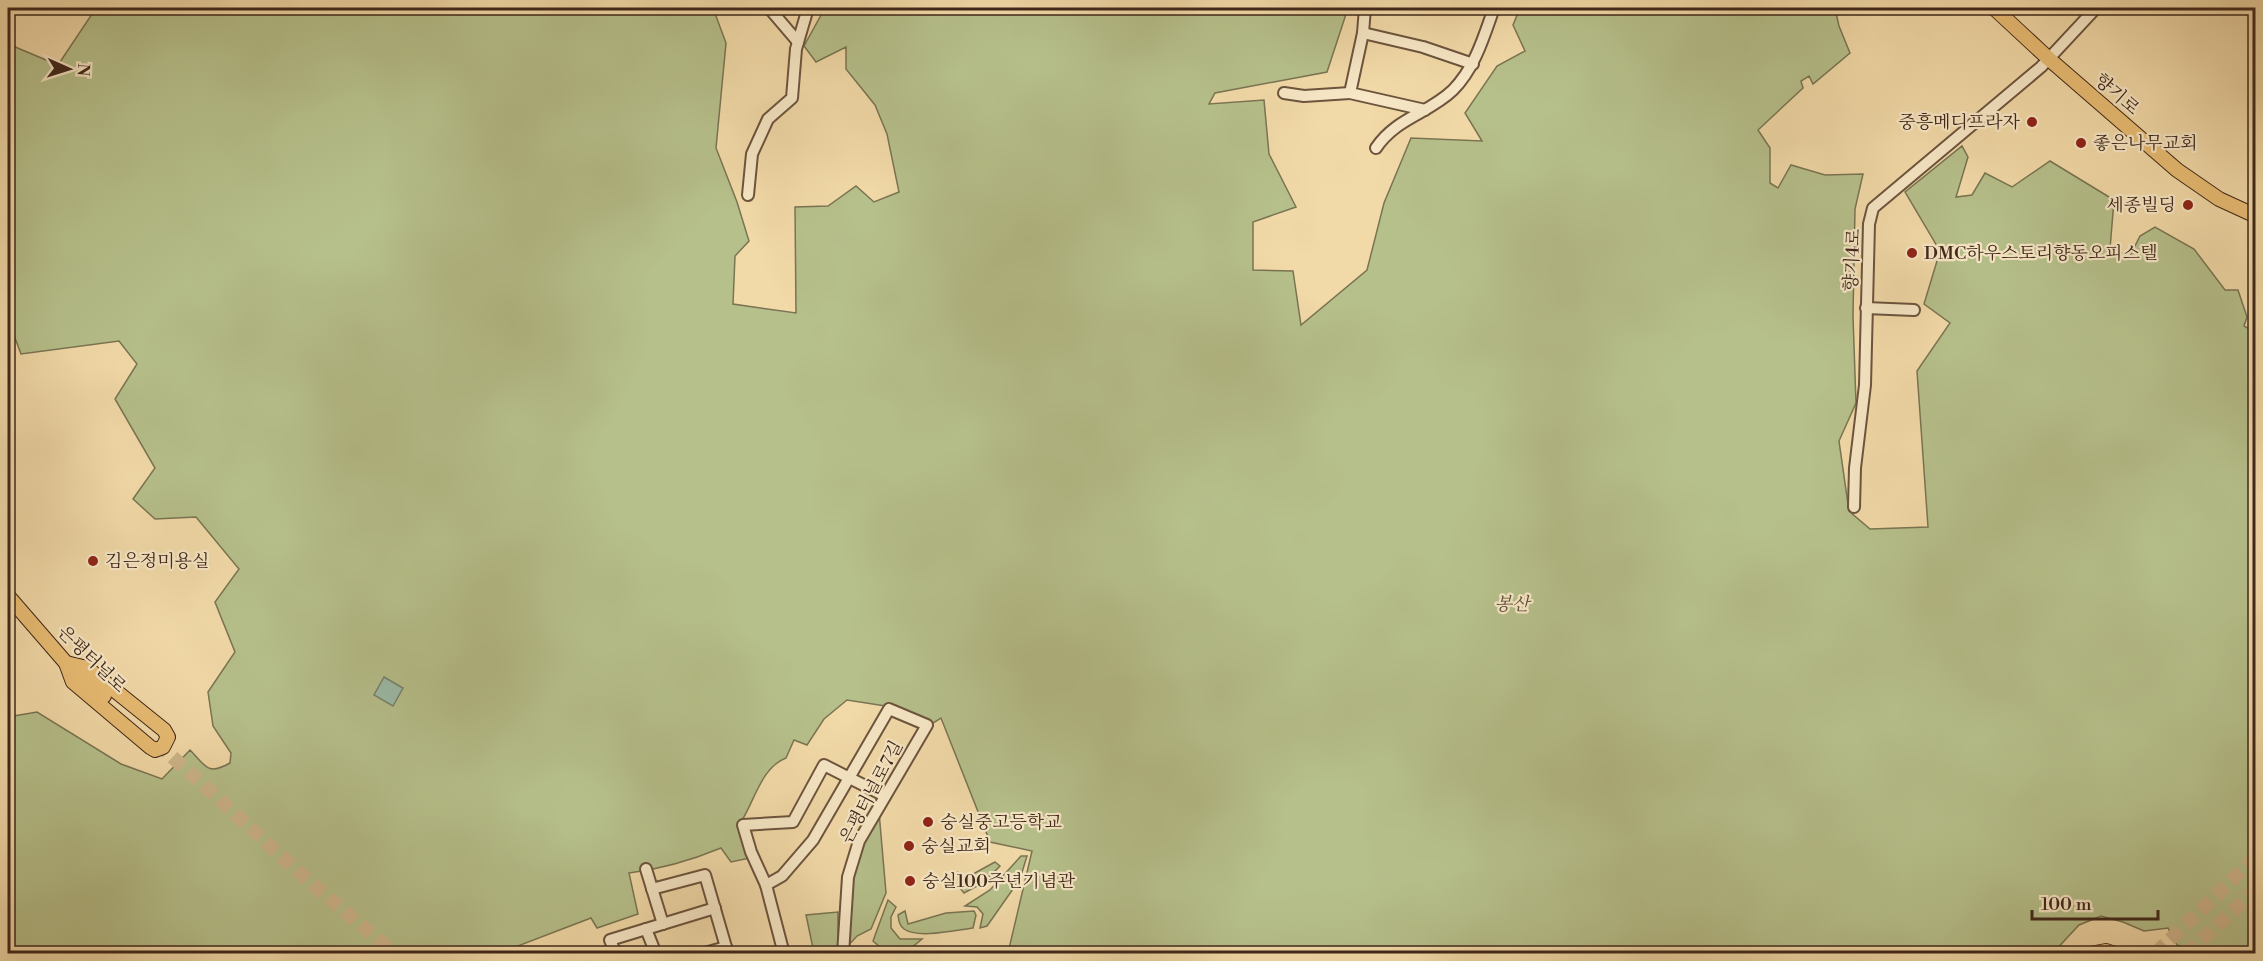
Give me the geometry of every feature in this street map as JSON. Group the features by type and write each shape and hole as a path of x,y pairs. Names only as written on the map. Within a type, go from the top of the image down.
{"main road":[{"name":"향기로","path":"1994,8 2177,170 2219,199 2256,216"},
{"name":"은평터널로","path":"8,596 66,663 157,743"},
{"path":"66,663 87,668 164,730 168,737 163,747 155,750 150,747 74,682 66,663"},
{"path":"2090,954 2106,951 2115,954"}],"street":[{"path":"769,8 798,42"},
{"path":"748,195 752,154 768,119 792,98 798,42 808,8"},
{"path":"1350,93 1363,33 1365,8"},
{"path":"1376,148 1384,136 1396,126 1410,116 1425,110 1453,90 1473,64 1494,8"},
{"name":"향기4로","path":"1854,507 1855,468 1865,385 1869,224 1873,208 2049,59 2096,8"},
{"path":"1363,33 1423,47 1473,64"},
{"path":"1284,93 1305,96 1350,93 1425,110"},
{"path":"1866,308 1914,310"},
{"name":"은평터널로7길","path":"843,954 848,878 860,841 927,725 889,709 848,777"},
{"path":"784,954 766,885 751,852 743,825 793,822 824,765 885,796"},
{"path":"766,885 782,876 801,856 813,840 848,777"},
{"path":"646,869 663,924"},
{"path":"652,889 705,875 727,950 701,954"},
{"path":"616,954 610,940 715,908"},
{"path":"646,929 656,954"}],"green space":[{"name":"봉산","path":"96,8 713,8 726,43 716,148 749,241 735,256 733,304 796,313 795,207 828,206 856,186 874,202 899,192 887,134 875,105 846,69 846,47 816,62 804,46 825,8 1348,8 1327,72 1215,93 1209,104 1264,100 1269,154 1296,207 1253,222 1253,270 1293,271 1301,325 1367,270 1384,203 1411,138 1482,141 1465,113 1497,66 1525,51 1513,25 1520,8 1835,8 1839,26 1850,53 1813,84 1809,76 1801,81 1803,88 1758,130 1770,148 1770,183 1778,188 1791,165 1825,175 1863,174 1855,209 1853,316 1856,403 1839,441 1849,511 1870,529 1928,527 1917,371 1950,323 1924,304 1940,251 1905,192 1962,146 1968,157 1956,197 1972,195 1985,173 2012,187 2050,161 2114,200 2110,249 2130,256 2140,236 2155,227 2194,249 2225,290 2238,290 2247,317 2244,326 2251,330 2255,329 2255,953 2199,953 2177,945 2168,928 2144,931 2101,916 2079,925 2052,954 1008,953 1032,851 990,842 941,718 930,725 892,707 847,700 824,719 807,745 794,740 786,758 770,770 758,787 739,825 750,858 731,862 721,848 676,864 629,873 638,914 597,928 591,918 497,954 8,953 8,717 37,712 121,764 162,779 190,750 211,769 230,763 231,753 213,726 208,692 235,652 215,602 239,569 196,517 155,519 133,499 155,468 115,399 137,364 119,341 21,354 15,338 8,331 8,44 58,65"},
{"path":"879,812 886,893 871,929 857,936 846,948 851,880 862,840"},
{"path":"1021,856 1027,856 1020,879 987,926 980,928 983,914 977,907 965,906 990,890"},
{"path":"995,862 1000,866 983,883 964,893 959,887 958,873 964,879"},
{"path":"888,900 896,907 891,917 891,928 900,939 922,939 905,953 887,953 873,941"},
{"path":"905,911 908,924 946,913 974,911 976,915 973,928 918,933 910,932 901,926 898,915"},
{"path":"838,912 838,953 814,953 806,915"}],"shaded area":[{"path":"384,677 403,688 393,706 374,695"}],"tunnel":[{"path":"157,743 311,883 396,954"},
{"path":"2155,954 2256,857"},
{"path":"2186,954 2256,890"}],"place":[{"name":"중흥메디프라자","path":"2032,122"},
{"name":"좋은나무교회","path":"2081,143"},
{"name":"세종빌딩","path":"2188,205"},
{"name":"DMC하우스토리향동오피스텔","path":"1912,253"},
{"name":"김은정미용실","path":"93,561"},
{"name":"숭실중고등학교","path":"928,822"},
{"name":"숭실교회","path":"909,846"},
{"name":"숭실100주년기념관","path":"910,881"}]}
